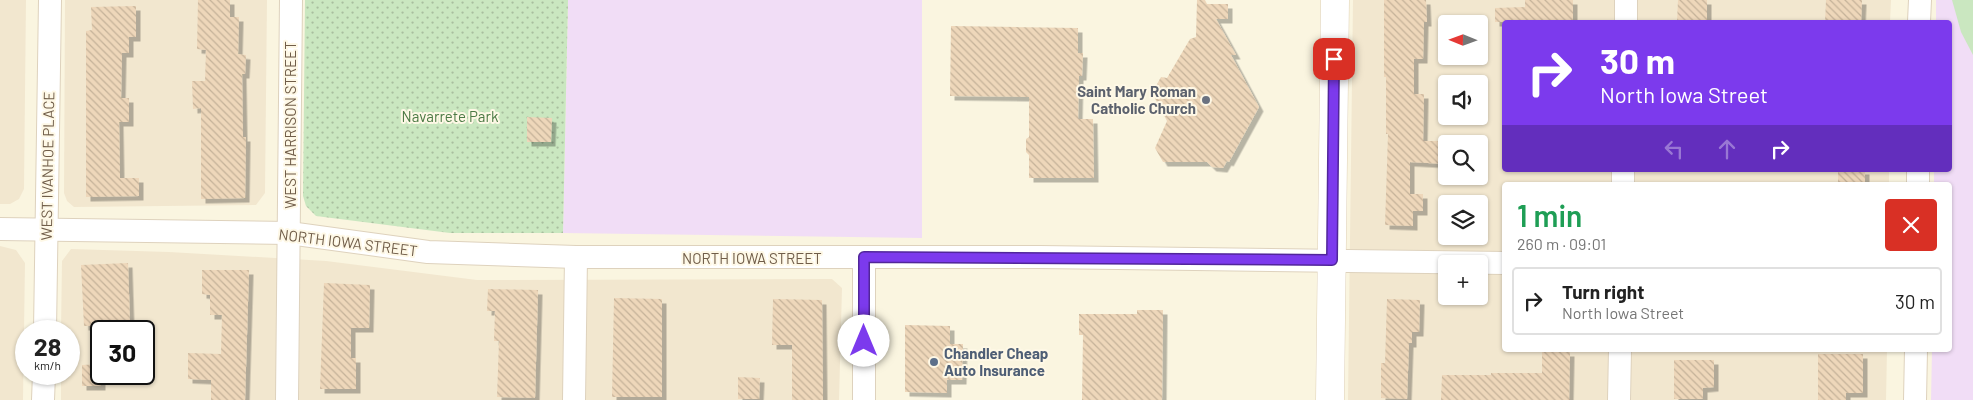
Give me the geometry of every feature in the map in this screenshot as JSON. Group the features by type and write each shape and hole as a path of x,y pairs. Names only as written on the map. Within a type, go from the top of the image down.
{"street":[{"name":"WEST IVANHOE PLACE","path":"45,320 50,0"},
{"name":"WEST HARRISON STREET","path":"287,400 291,0"},
{"path":"1330,400 1335,0"},
{"path":"1626,0 1626,20"},
{"path":"1919,20 1920,0"},
{"name":"NORTH IOWA STREET","path":"0,229 289,233 428,252 576,257 1088,257 1502,263"},
{"path":"574,400 576,257"},
{"path":"864,257 864,400"},
{"path":"1619,400 1620,352"},
{"path":"1915,400 1916,352"},
{"path":"43,400 44,385"}],"shaded area":[{"path":"0,0 26,0 24,189 19,199 10,204 0,204"},
{"path":"65,0 267,0 265,193 256,205 74,207 67,201 64,193"},
{"path":"568,0 922,0 922,238 563,233"},
{"path":"1353,0 1891,0 1890,20 1502,20 1502,172 1889,172 1889,182 1502,182 1502,352 1887,352 1886,400 1348,400"},
{"path":"1936,0 1973,0 1973,400 1931,400 1932,352 1952,352 1952,182 1934,182 1934,172 1952,172 1952,20 1936,20"},
{"path":"0,246 16,250 25,263 24,320 15,320 15,385 23,385 23,400 0,400"},
{"path":"71,249 169,252 326,261 477,280 832,279 842,288 839,400 61,400 61,385 80,385 80,320 61,320 62,261"}],"green space":[{"name":"Navarrete Park","path":"305,0 568,0 563,233 450,233 316,216 306,206 303,196"},
{"path":"1952,0 1973,0 1973,55 1961,32"}],"building":[{"path":"198,0 230,0 230,17 239,17 238,54 246,55 245,74 242,74 243,137 246,137 245,198 201,199 201,108 193,109 192,81 205,81 206,50 197,49"},
{"name":"Saint Mary Roman Catholic Church","path":"1197,0 1205,0 1207,4 1228,4 1228,19 1216,19 1236,55 1231,55 1259,107 1229,162 1227,161 1223,168 1212,167 1207,162 1163,162 1155,148 1167,121 1152,93 1161,77 1167,78 1190,39 1196,37"},
{"path":"1384,0 1426,0 1427,22 1424,22 1423,59 1414,59 1414,94 1424,94 1423,141 1438,141 1438,164 1410,162 1410,194 1423,194 1423,211 1413,211 1413,226 1385,225 1388,134 1386,134 1386,77 1384,77"},
{"path":"1525,0 1573,0 1573,20 1502,20 1502,22 1495,22 1495,8 1525,7"},
{"path":"1678,0 1707,0 1707,20 1677,20"},
{"path":"1826,0 1862,0 1861,20 1825,20"},
{"path":"136,6 136,37 129,37 129,53 122,53 121,98 129,98 129,122 119,122 120,178 139,178 139,196 86,197 86,31 92,30 91,7"},
{"path":"951,26 1078,28 1078,53 1083,53 1082,76 1079,76 1078,119 1093,119 1094,178 1029,178 1029,155 1026,152 1026,139 1029,137 1029,97 950,96"},
{"path":"527,117 552,118 551,142 527,142"},
{"path":"1838,172 1865,172 1865,182 1838,182"},
{"path":"128,263 130,320 90,320 90,326 84,326 81,265"},
{"path":"202,270 249,270 245,400 211,400 211,380 188,379 188,353 221,354 222,315 210,315 210,295 202,294"},
{"path":"324,283 370,285 369,328 351,328 351,358 356,358 356,389 320,389"},
{"path":"488,289 538,290 535,398 497,397 499,341 494,341 495,311 487,311"},
{"path":"614,298 662,299 662,397 612,397"},
{"path":"773,299 822,300 823,400 792,400 792,345 772,345"},
{"path":"1387,299 1420,300 1419,332 1412,332 1412,343 1409,343 1407,399 1381,398 1381,363 1385,363"},
{"path":"1137,310 1163,310 1162,400 1082,400 1083,335 1079,335 1079,314 1137,314"},
{"name":"Chandler Cheap Auto Insurance","path":"905,325 950,326 950,344 963,344 962,380 947,380 947,393 905,392"},
{"path":"1542,352 1570,352 1569,400 1441,400 1442,375 1542,373"},
{"path":"1818,354 1863,354 1863,393 1846,393 1846,400 1818,400"},
{"path":"1674,360 1714,360 1714,387 1703,388 1703,399 1674,399"},
{"path":"82,365 90,365 90,385 101,386 82,386"},
{"path":"738,377 760,378 759,399 738,399"}],"place":[{"name":"Saint Mary Roman Catholic Church","path":"1206,100"},
{"name":"Chandler Cheap Auto Insurance","path":"934,362"}],"route":[{"path":"864,341 864,257 1332,260 1334,59"}]}
